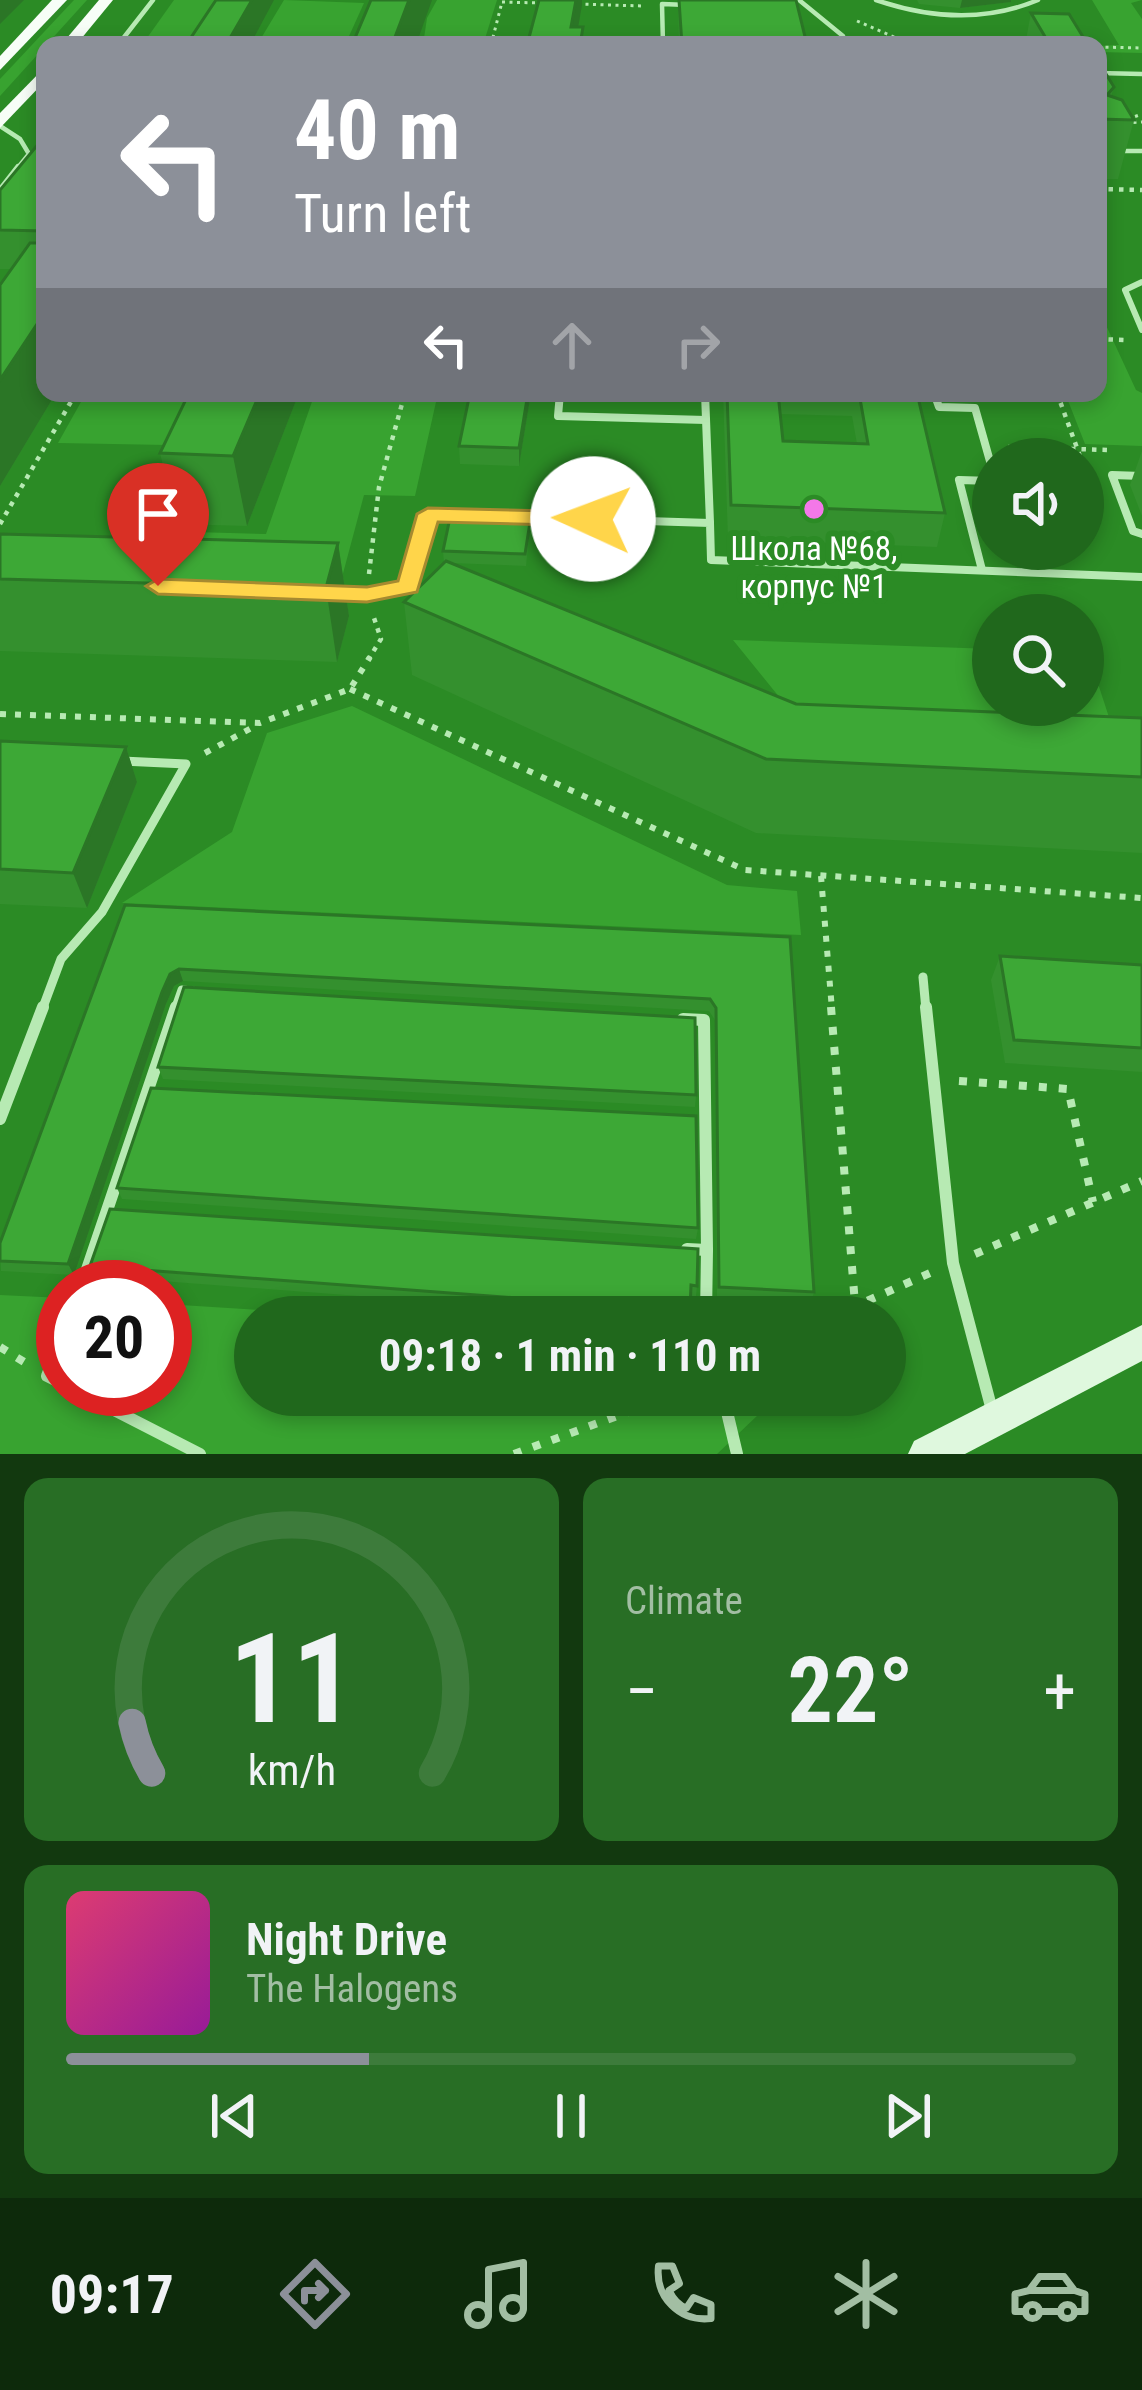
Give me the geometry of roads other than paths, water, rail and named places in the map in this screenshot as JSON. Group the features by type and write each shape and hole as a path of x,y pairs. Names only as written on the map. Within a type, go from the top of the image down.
{"main road":[{"path":"0,65 60,0"},
{"path":"76,36 106,0"},
{"path":"0,124 36,86"}],"street":[{"path":"928,1454 1142,1342"}],"lane":[{"path":"125,36 153,0"},
{"path":"799,0 842,36"},
{"path":"876,0 907,12 993,13 1014,13 1037,0"},
{"path":"663,36 662,7 708,5"},
{"path":"1107,73 1142,74"},
{"path":"0,124 20,139 29,154 0,190"},
{"path":"1107,151 1142,151"},
{"path":"1142,282 1125,290 1142,330"},
{"path":"559,402 558,416 706,420"},
{"path":"705,402 711,560 972,570"},
{"path":"937,402 939,407 975,409 984,438"},
{"path":"126,564 176,458"},
{"path":"1142,476 1112,475 1133,531 1142,534"},
{"path":"972,479 959,480 972,531"},
{"path":"409,586 428,514 474,516"},
{"path":"497,516 710,523"},
{"path":"982,570 1142,577"},
{"path":"321,593 367,594 409,586 429,595"},
{"path":"0,1119 62,959 102,912 186,764 116,761"},
{"path":"923,977 953,1263 994,1419"},
{"path":"91,1260 182,990 205,992"},
{"path":"657,1017 704,1020 706,1296"},
{"path":"148,1089 172,1090"},
{"path":"682,1117 705,1118"},
{"path":"109,1209 133,1211"},
{"path":"683,1248 707,1250"},
{"path":"126,1416 200,1454"},
{"path":"728,1416 737,1454"}],"place":[{"name":"Школа №68, корпус №1","path":"814,509"}]}
